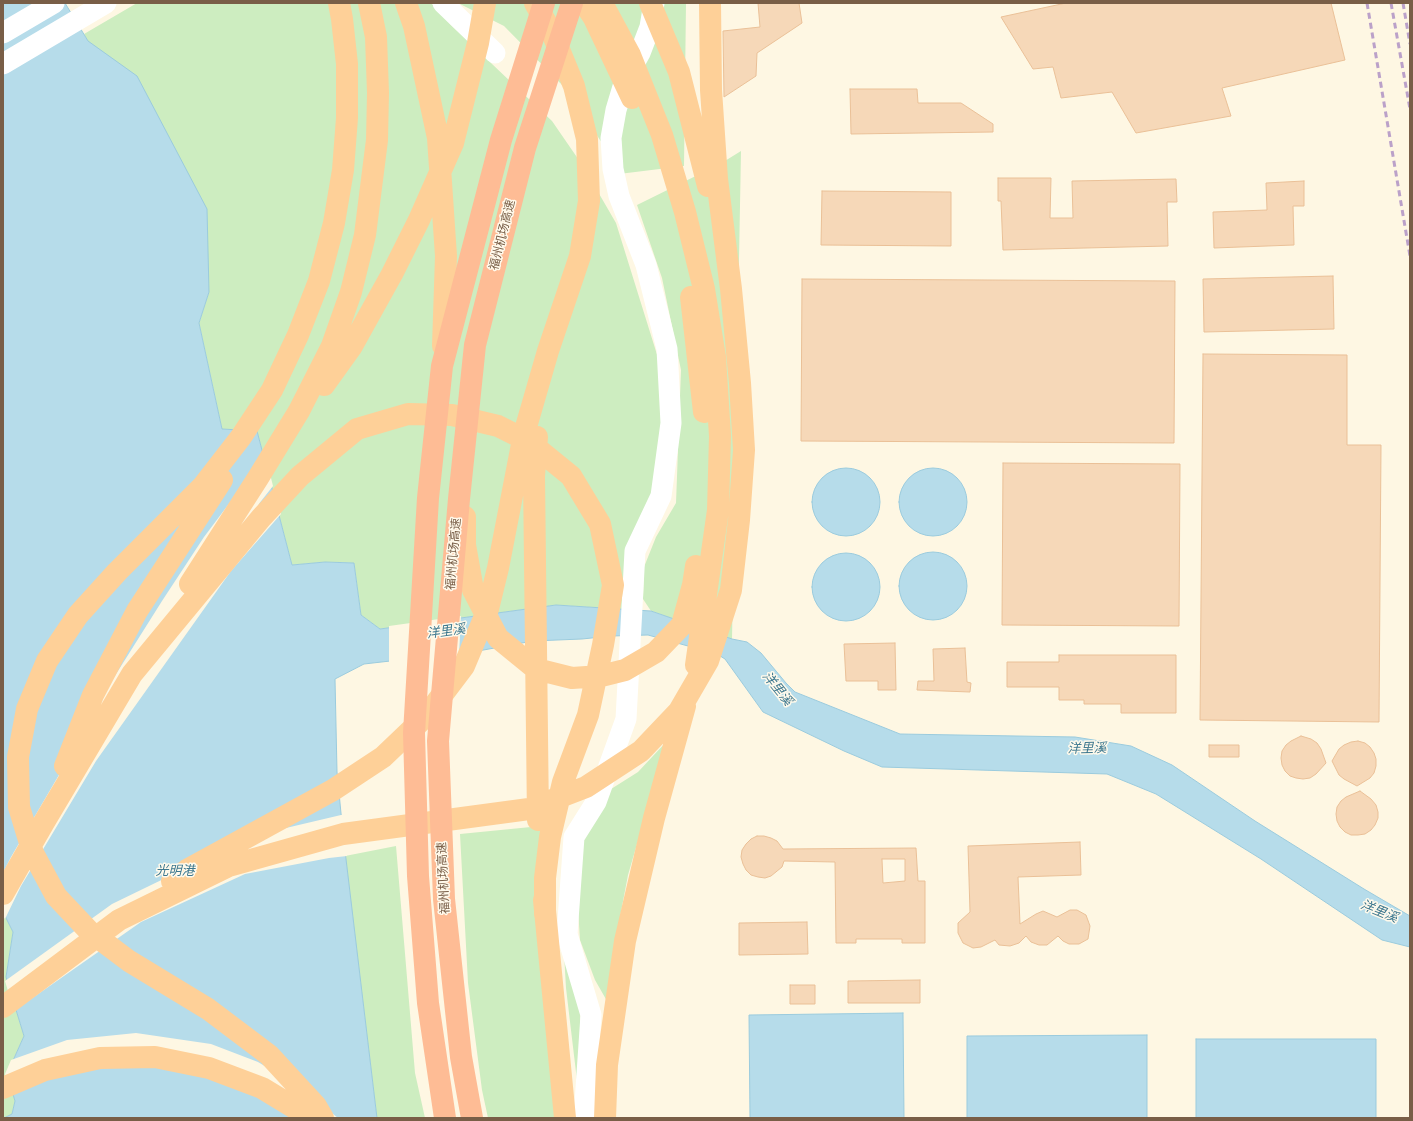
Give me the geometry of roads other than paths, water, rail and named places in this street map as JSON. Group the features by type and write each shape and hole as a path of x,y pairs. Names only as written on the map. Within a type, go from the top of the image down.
{"highway":[{"path":"43,824 93,695 137,611 235,459 272,390 298,335 319,281 334,223 343,170 347,118 347,64 339,3"},
{"path":"3,894 132,674 244,500 299,411 332,346 351,292 365,235 377,140 378,93 376,37 369,3"},
{"path":"406,3 414,26 438,138 446,256 442,366"},
{"path":"244,500 281,451 312,402 352,346 392,274 419,220 453,143 478,43 485,3"},
{"path":"3,1006 187,870 333,790 383,757 428,715 464,666 488,609 498,568 524,434 548,351 580,256 589,201 587,139 574,86 553,35 535,3"},
{"name":"福州机场高速","path":"446,1118 428,1003 418,876 414,733 428,498 442,366 501,140 544,3"},
{"name":"福州机场高速","path":"472,1118 461,1057 444,899 438,741 459,499 475,345 525,148 572,3"},
{"path":"464,455 465,545 474,590 498,638 536,669 572,678 601,676 625,670 656,652 682,625 693,585 705,518 707,434 687,268 660,172 630,93 594,18 584,3"},
{"path":"602,3 630,55 662,135 685,212 704,289 715,357 720,436 718,510 695,670 654,818 625,941 607,1065 605,1118"},
{"path":"650,3 679,72 731,289"},
{"path":"119,920 229,866 343,834 529,809 586,787 641,751 679,711 708,661 731,590 740,520 744,450 740,383 731,289 717,179 711,90 710,3"},
{"path":"548,351 538,414 534,476 538,817 545,914 565,1118"},
{"path":"272,390 241,437 203,486 116,572 78,616 47,661 27,709 18,757 20,807 33,853 39,866 56,896 89,931 129,961 208,1009 269,1055 316,1106 323,1118"},
{"path":"132,674 261,518 300,476 357,430 408,414 452,415 498,426 528,441 571,476 600,524 613,585 604,645 588,715 563,782 550,837 545,878 545,914"},
{"path":"3,1088 45,1070 100,1058 155,1057 209,1068 262,1088 303,1113 308,1118"}],"main road":[{"path":"3,33 54,3"},
{"path":"3,64 106,3"},
{"path":"444,3 495,53"},
{"path":"584,1118 591,1015 567,934 574,838 596,802 626,719 635,551 661,496 671,423 667,349 646,265 619,196 613,169 611,138 618,102 625,80 640,53 650,27 654,3"}],"water":[{"name":"光明港","path":"3,3 65,3 88,41 137,76 207,209 209,292 199,323 222,429 257,431 292,565 325,562 354,563 361,615 380,629 556,605 651,611 732,639 747,642 761,653 795,692 900,734 1075,737 1131,746 1172,765 1255,821 1410,916 1410,947 1382,940 1261,859 1156,794 1107,774 882,767 844,751 763,712 725,659 717,654 648,635 533,641 478,651 364,664 335,679 337,772 377,1118 4,1118 12,1114 15,1101 7,1074 24,1036 6,977 13,932 3,912"},
{"path":"846,468 859,471 870,478 877,489 880,502 877,515 870,526 859,533 846,536 833,533 822,526 815,515 812,502 815,489 822,478 833,471"},
{"path":"933,468 946,471 957,478 964,489 967,502 964,515 957,526 946,533 933,536 920,533 909,526 902,515 899,502 902,489 909,478 920,471"},
{"path":"933,552 946,555 957,562 964,573 967,586 964,599 957,610 946,617 933,620 920,617 909,610 902,599 899,586 902,573 909,562 920,555"},
{"path":"846,553 859,556 870,563 877,574 880,587 877,600 870,611 859,618 846,621 833,618 822,611 815,600 812,587 815,574 822,563 833,556"},
{"path":"903,1013 904,1118 750,1118 749,1015"},
{"path":"1147,1035 1147,1118 967,1118 967,1036"},
{"path":"1196,1039 1376,1039 1376,1118 1196,1118"}],"railway":[{"path":"1367,3 1410,256"},
{"path":"1391,3 1410,109"},
{"path":"1403,3 1410,44"}],"water label":[{"name":"洋里溪","path":"446,632"},
{"name":"洋里溪","path":"777,689"},
{"name":"洋里溪","path":"1087,749"},
{"name":"洋里溪","path":"1379,912"}]}
